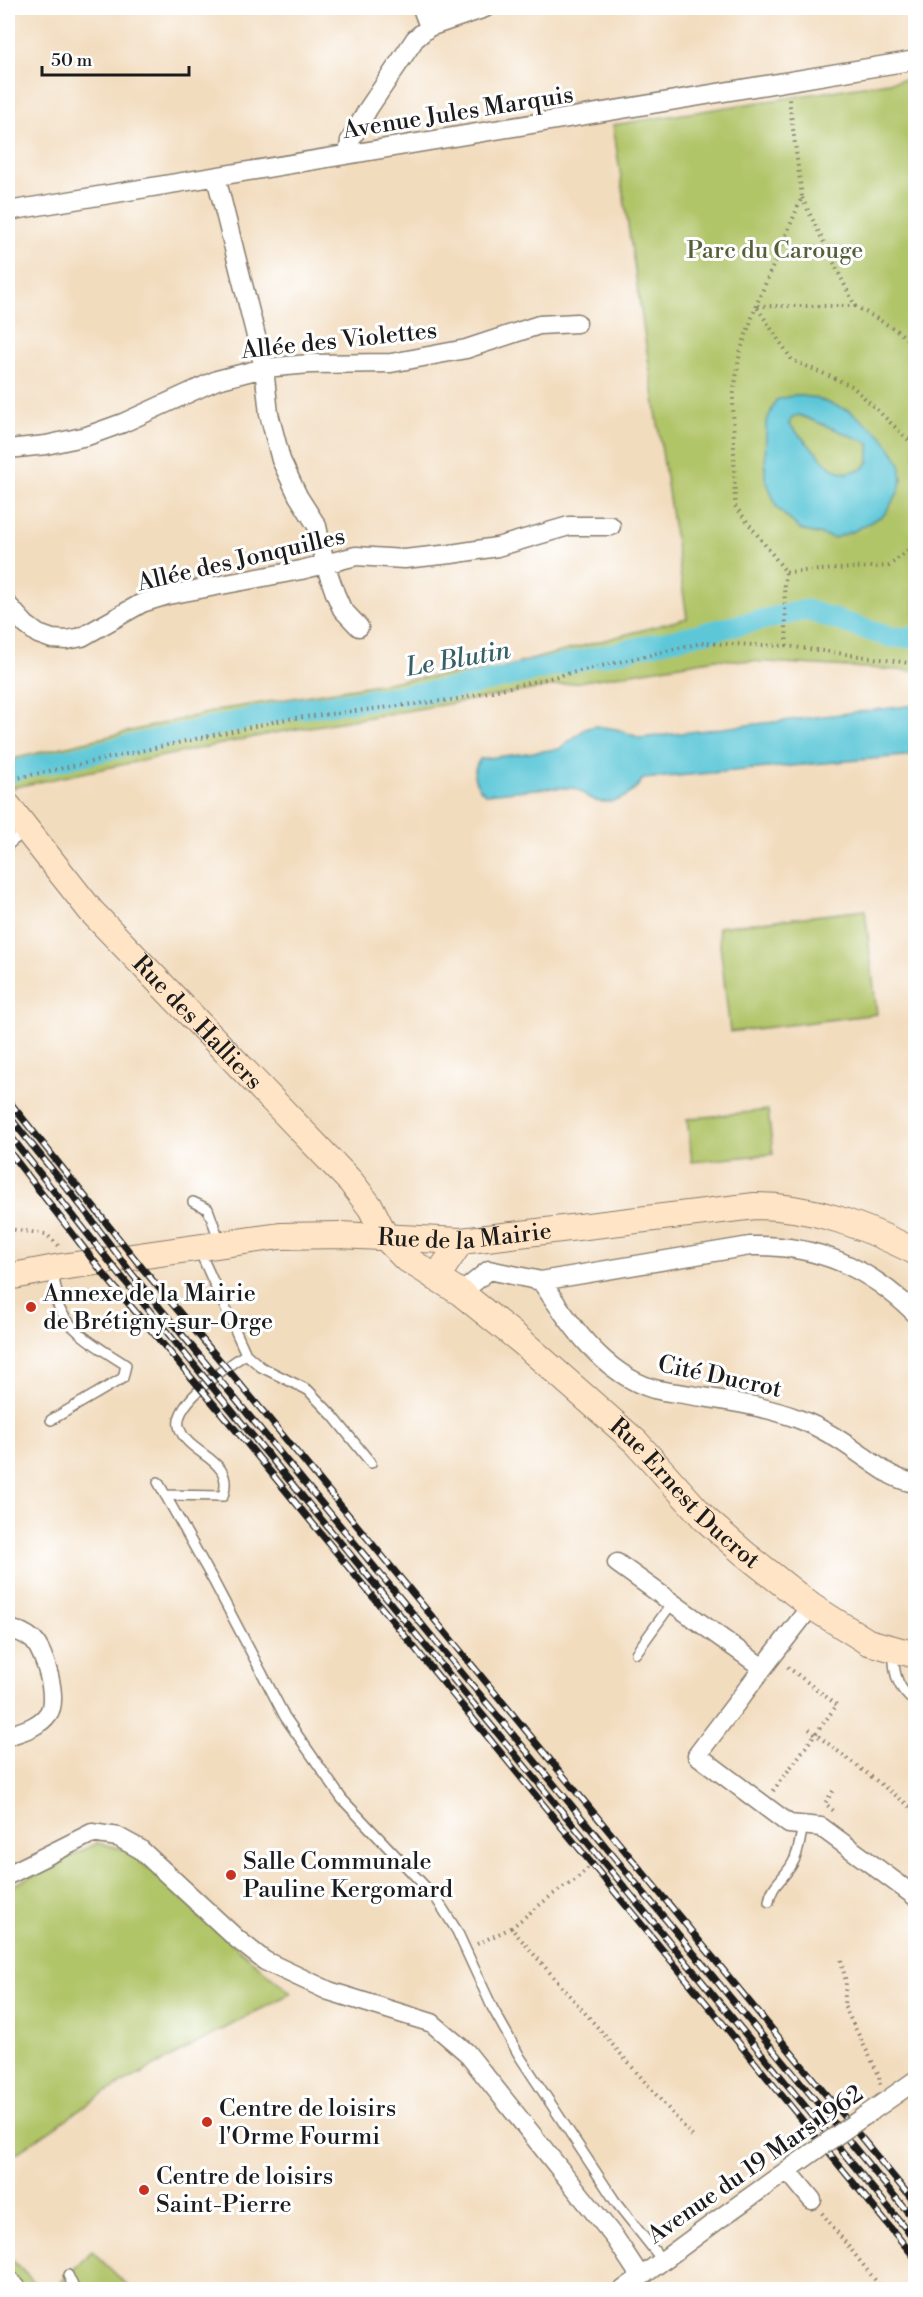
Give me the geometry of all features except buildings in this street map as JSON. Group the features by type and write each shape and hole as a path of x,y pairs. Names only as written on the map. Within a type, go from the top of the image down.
{"main road":[{"name":"Rue des Halliers","path":"8,806 17,838 91,911 345,1175 371,1208 386,1238 405,1258 436,1278"},
{"name":"Rue de la Mairie","path":"8,1277 63,1267 303,1234 468,1240 723,1209 778,1206 838,1219 915,1252"},
{"path":"371,1208 408,1229 434,1239"},
{"path":"436,1278 468,1240"},
{"name":"Rue Ernest Ducrot","path":"436,1278 467,1297 521,1341 636,1442 705,1519 810,1606 868,1642 905,1652"}],"street":[{"path":"422,8 429,27"},
{"path":"348,154 350,141 368,109 415,39 429,27 485,8"},
{"name":"Avenue Jules Marquis","path":"8,211 915,60"},
{"path":"216,177 264,368 269,414 281,460 298,496 316,526 325,564 342,609 359,627"},
{"name":"Allée des Violettes","path":"8,449 46,445 87,436 134,418 217,380 264,368 410,360 466,349 539,325 577,323"},
{"name":"Allée des Jonquilles","path":"8,605 26,626 38,634 52,639 67,640 82,637 142,603 159,598 356,556 404,559 451,554 497,547 569,526 611,526"},
{"path":"468,1240 489,1270 541,1281 750,1246 798,1248 839,1260 853,1267 888,1290 915,1314"},
{"path":"467,1297 489,1270"},
{"name":"Cité Ducrot","path":"541,1281 582,1337 605,1359 637,1382 654,1389 758,1407 801,1420 841,1441 888,1474 915,1483"},
{"path":"617,1563 672,1603 768,1662"},
{"path":"810,1606 697,1755 789,1824 821,1827 915,1897"},
{"path":"8,1630 23,1632 35,1642 40,1651 54,1703 50,1713 41,1723 8,1736"},
{"path":"8,1875 92,1833 118,1837 140,1849 237,1939 265,1960 329,1991 432,2023 466,2052 615,2238 640,2276"},
{"name":"Avenue du 19 Mars 1962","path":"623,2289 915,2080"},
{"path":"788,2171 812,2200"}],"lane":[{"path":"193,1202 208,1209 209,1246 246,1354 261,1367 308,1390 333,1416 371,1463"},
{"path":"51,1420 123,1378 126,1365 85,1338 61,1312 57,1298 63,1267"},
{"path":"165,1495 223,1496 226,1485 223,1470 184,1437 179,1425 181,1413 187,1401 246,1354"},
{"path":"158,1482 285,1717 342,1799 436,1898 457,1931 492,2007 520,2057 615,2201 662,2260"},
{"path":"636,1653 672,1603"},
{"path":"905,1652 893,1665 902,1693 915,1703"},
{"path":"770,1902 771,1891 791,1866 798,1851 803,1825"},
{"path":"68,2275 75,2289"},
{"path":"9,2278 25,2289"}],"path":[{"path":"786,82 802,197 855,306"},
{"path":"787,646 784,599 786,572 735,506 733,398 740,352 756,306 802,197"},
{"path":"756,306 855,306 898,332 915,347"},
{"path":"756,306 792,360 852,386 915,447"},
{"path":"786,572 889,567 909,549 915,539"},
{"path":"8,780 287,719 458,699 701,643 787,646 915,664"},
{"path":"8,1229 46,1233 63,1267"},
{"path":"763,1804 837,1705 768,1662"},
{"path":"809,1729 915,1811"},
{"path":"466,1950 511,1928 575,1880 591,1865"},
{"path":"511,1928 693,2137"},
{"path":"841,1960 846,1982 844,2006 879,2075 881,2104"},
{"path":"812,2200 883,2289"}],"green space":[{"name":"Parc du Carouge","path":"915,78 915,671 716,659 274,733 11,788 8,782 8,760 224,709 403,680 493,670 687,618 613,125"},
{"path":"865,910 877,1014 730,1032 718,927"},
{"path":"768,1110 773,1154 692,1162 687,1119"},
{"path":"97,1843 128,1850 291,1993 106,2092 11,2157 8,2153 8,1888"},
{"path":"92,2251 131,2289 53,2290"},
{"path":"8,2256 41,2289 8,2289"}],"water":[{"path":"795,395 815,398 850,411 882,436 900,462 902,479 898,493 884,515 854,531 834,538 801,530 777,508 765,477 766,423 776,400","holes":["799,415 869,443 869,461 863,469 846,473 831,468 789,424 792,417"]},
{"path":"915,705 915,755 643,779 632,792 611,802 596,800 572,788 540,788 485,794 477,785 474,777 480,759 559,749 585,729 595,726 617,729 640,738"}],"waterway":[{"name":"Le Blutin","path":"8,772 290,710 458,688 806,610 889,637 916,638"}],"railway":[{"path":"8,1100 143,1269 916,2204"},
{"path":"8,1115 132,1274 916,2222"},
{"path":"8,1133 120,1275 916,2241"},
{"path":"8,1150 106,1277 245,1441 916,2259"}],"place":[{"name":"Annexe de la Mairie de Brétigny-sur-Orge","path":"31,1307"},
{"name":"Salle Communale Pauline Kergomard","path":"231,1875"},
{"name":"Centre de loisirs l'Orme Fourmi","path":"207,2122"},
{"name":"Centre de loisirs Saint-Pierre","path":"144,2190"}]}
